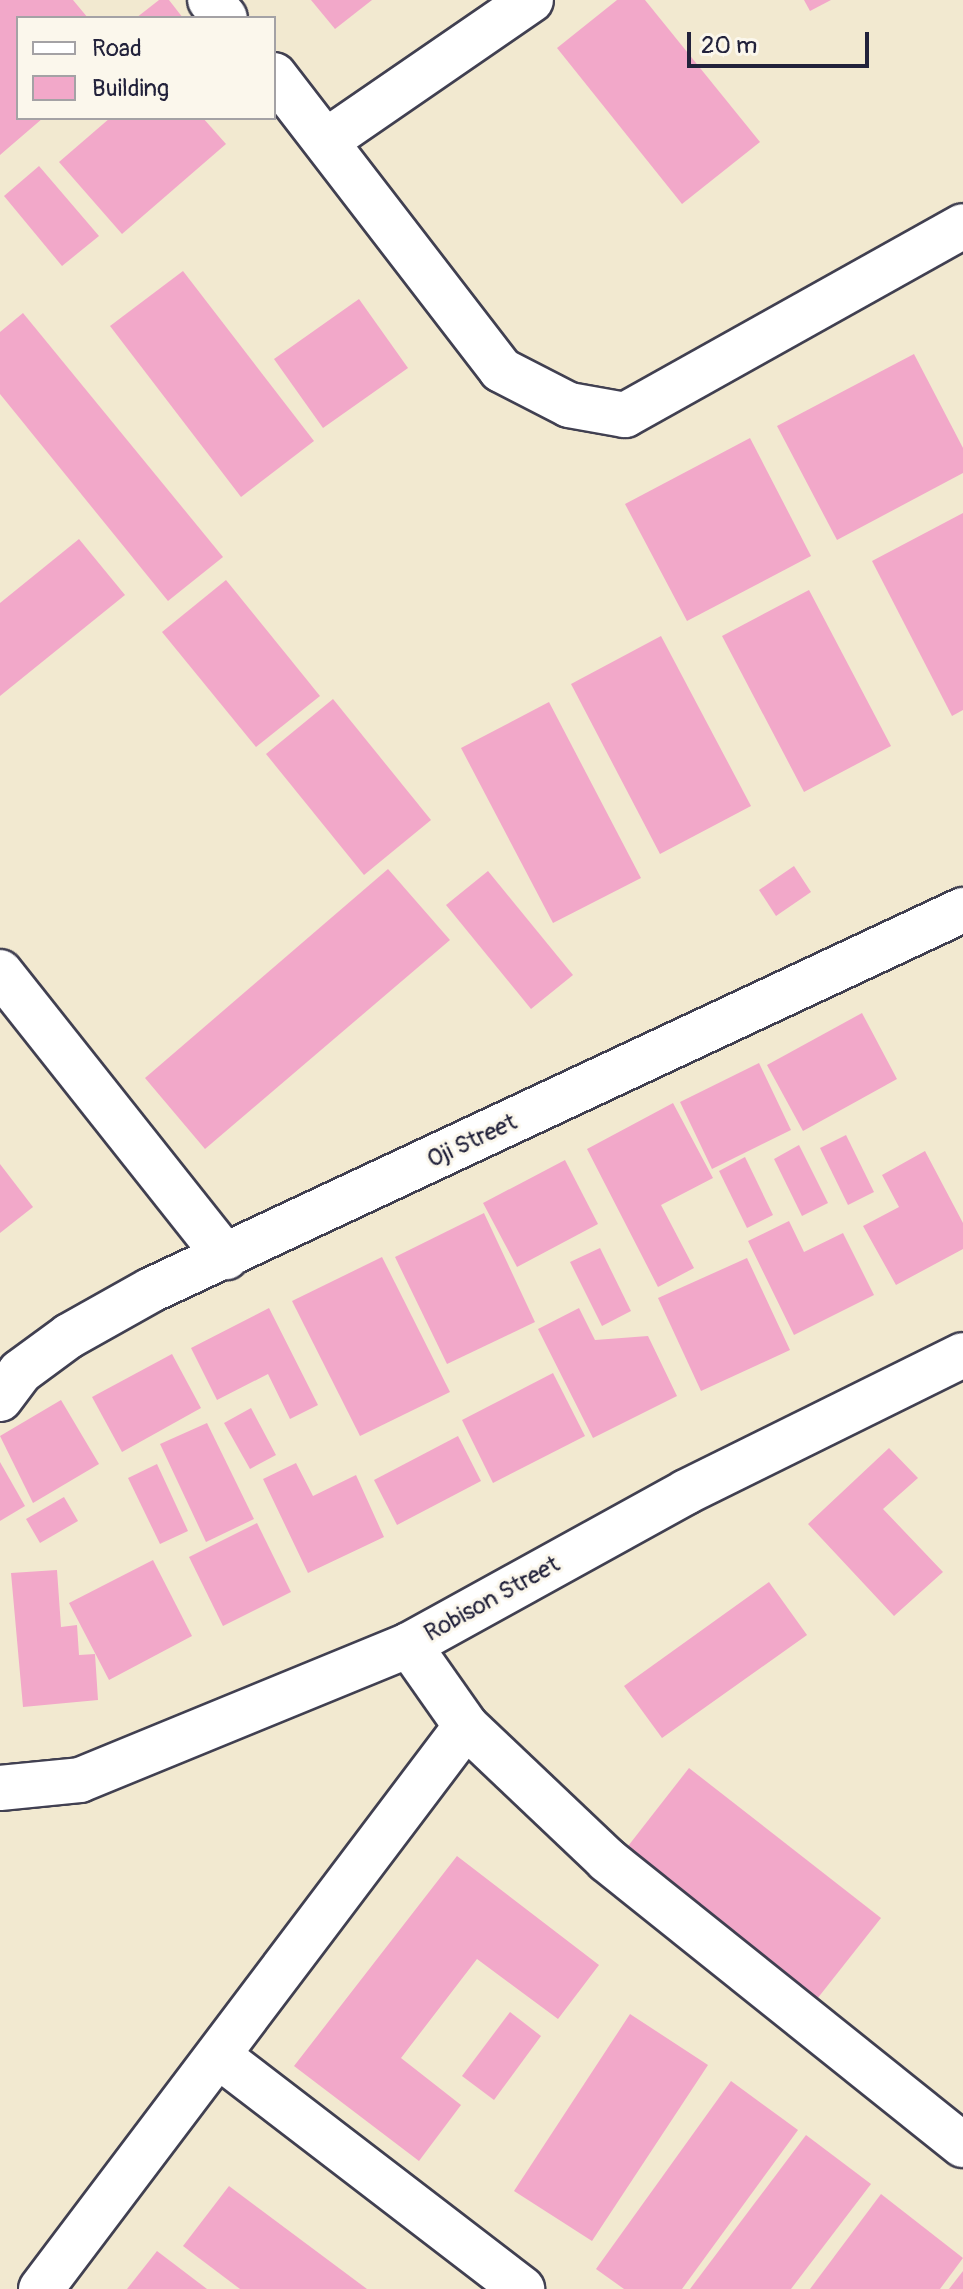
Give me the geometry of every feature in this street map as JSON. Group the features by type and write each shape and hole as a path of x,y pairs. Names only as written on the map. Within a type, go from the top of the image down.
{"street":[{"path":"210,0 223,16"},
{"path":"329,139 531,0"},
{"path":"276,77 329,139 501,370 569,405 625,415 963,226"},
{"name":"Oji Street","path":"0,1399 20,1372 69,1336 226,1257 960,919"},
{"path":"0,972 226,1257"},
{"name":"Robison Street","path":"0,1788 80,1780 409,1645 686,1492 963,1355"},
{"path":"409,1645 466,1726 607,1860 963,2145"},
{"path":"41,2289 220,2057 466,1726"},
{"path":"220,2057 522,2289"}],"building":[{"path":"0,0 73,0 86,16 16,16 16,120 41,120 0,155"},
{"path":"159,0 169,0 181,16 139,16"},
{"path":"311,0 372,0 335,29"},
{"path":"617,0 645,0 760,142 682,204 557,48"},
{"path":"804,0 831,0 810,11"},
{"path":"108,120 205,120 226,144 122,234 59,162"},
{"path":"39,166 99,236 62,266 4,196"},
{"path":"183,271 314,441 241,497 110,326"},
{"path":"359,299 408,368 323,428 274,359"},
{"path":"23,313 223,557 168,601 0,394 0,332"},
{"path":"914,354 963,448 963,473 837,540 777,426"},
{"path":"750,438 811,556 687,621 625,504"},
{"path":"963,513 963,710 952,716 872,561"},
{"path":"79,539 125,595 0,696 0,603"},
{"path":"226,580 320,696 256,747 162,632"},
{"path":"809,590 891,746 804,792 722,636"},
{"path":"661,636 751,806 660,854 571,684"},
{"path":"333,699 431,820 364,875 266,754"},
{"path":"549,702 641,878 553,923 461,748"},
{"path":"794,866 811,892 776,916 759,890"},
{"path":"388,869 450,940 205,1149 145,1078"},
{"path":"488,871 573,975 531,1009 446,905"},
{"path":"862,1013 897,1079 803,1131 767,1065"},
{"path":"759,1063 791,1130 712,1169 680,1102"},
{"path":"673,1103 713,1178 661,1205 694,1268 658,1287 587,1149"},
{"path":"846,1135 874,1192 848,1205 820,1148"},
{"path":"799,1145 828,1203 802,1216 774,1159"},
{"path":"925,1151 963,1223 963,1249 896,1285 863,1226 899,1207 882,1175"},
{"path":"745,1157 773,1215 747,1228 719,1171"},
{"path":"565,1160 598,1224 517,1267 483,1203"},
{"path":"0,1164 33,1207 0,1233"},
{"path":"484,1213 535,1322 447,1364 395,1257"},
{"path":"789,1221 804,1252 843,1233 874,1295 794,1335 748,1241"},
{"path":"600,1248 631,1311 602,1326 570,1262"},
{"path":"382,1257 450,1392 360,1436 292,1301"},
{"path":"747,1258 790,1350 701,1391 658,1298"},
{"path":"269,1308 318,1405 290,1419 268,1374 217,1400 191,1348"},
{"path":"579,1308 595,1340 648,1336 677,1396 593,1438 538,1329"},
{"path":"172,1354 201,1408 122,1452 92,1397"},
{"path":"553,1373 585,1436 493,1483 462,1420"},
{"path":"61,1400 99,1464 33,1503 0,1436"},
{"path":"251,1408 276,1455 250,1469 224,1423"},
{"path":"207,1423 254,1519 206,1542 160,1444"},
{"path":"458,1436 481,1481 397,1525 374,1480"},
{"path":"889,1448 918,1478 883,1509 943,1572 894,1616 808,1524"},
{"path":"0,1462 25,1506 0,1521"},
{"path":"296,1463 313,1496 356,1475 384,1537 308,1573 263,1479"},
{"path":"157,1464 188,1531 160,1544 128,1478"},
{"path":"64,1497 78,1521 40,1543 26,1519"},
{"path":"257,1523 291,1592 223,1626 189,1557"},
{"path":"153,1560 192,1636 109,1680 69,1603"},
{"path":"57,1570 61,1627 77,1625 79,1655 95,1654 98,1700 23,1707 11,1573"},
{"path":"769,1582 807,1635 662,1738 624,1686"},
{"path":"689,1768 881,1918 817,1999 625,1850"},
{"path":"457,1856 599,1965 558,2019 477,1959 401,2058 461,2105 419,2161 294,2066"},
{"path":"510,2012 541,2036 494,2100 462,2076"},
{"path":"630,2014 708,2065 592,2241 514,2191"},
{"path":"731,2081 798,2130 682,2289 624,2289 596,2269"},
{"path":"806,2135 871,2184 791,2289 690,2289"},
{"path":"229,2186 367,2289 240,2289 183,2246"},
{"path":"881,2194 963,2258 940,2289 810,2289"},
{"path":"157,2251 207,2289 127,2289"},
{"path":"963,2271 963,2289 949,2289"}]}
